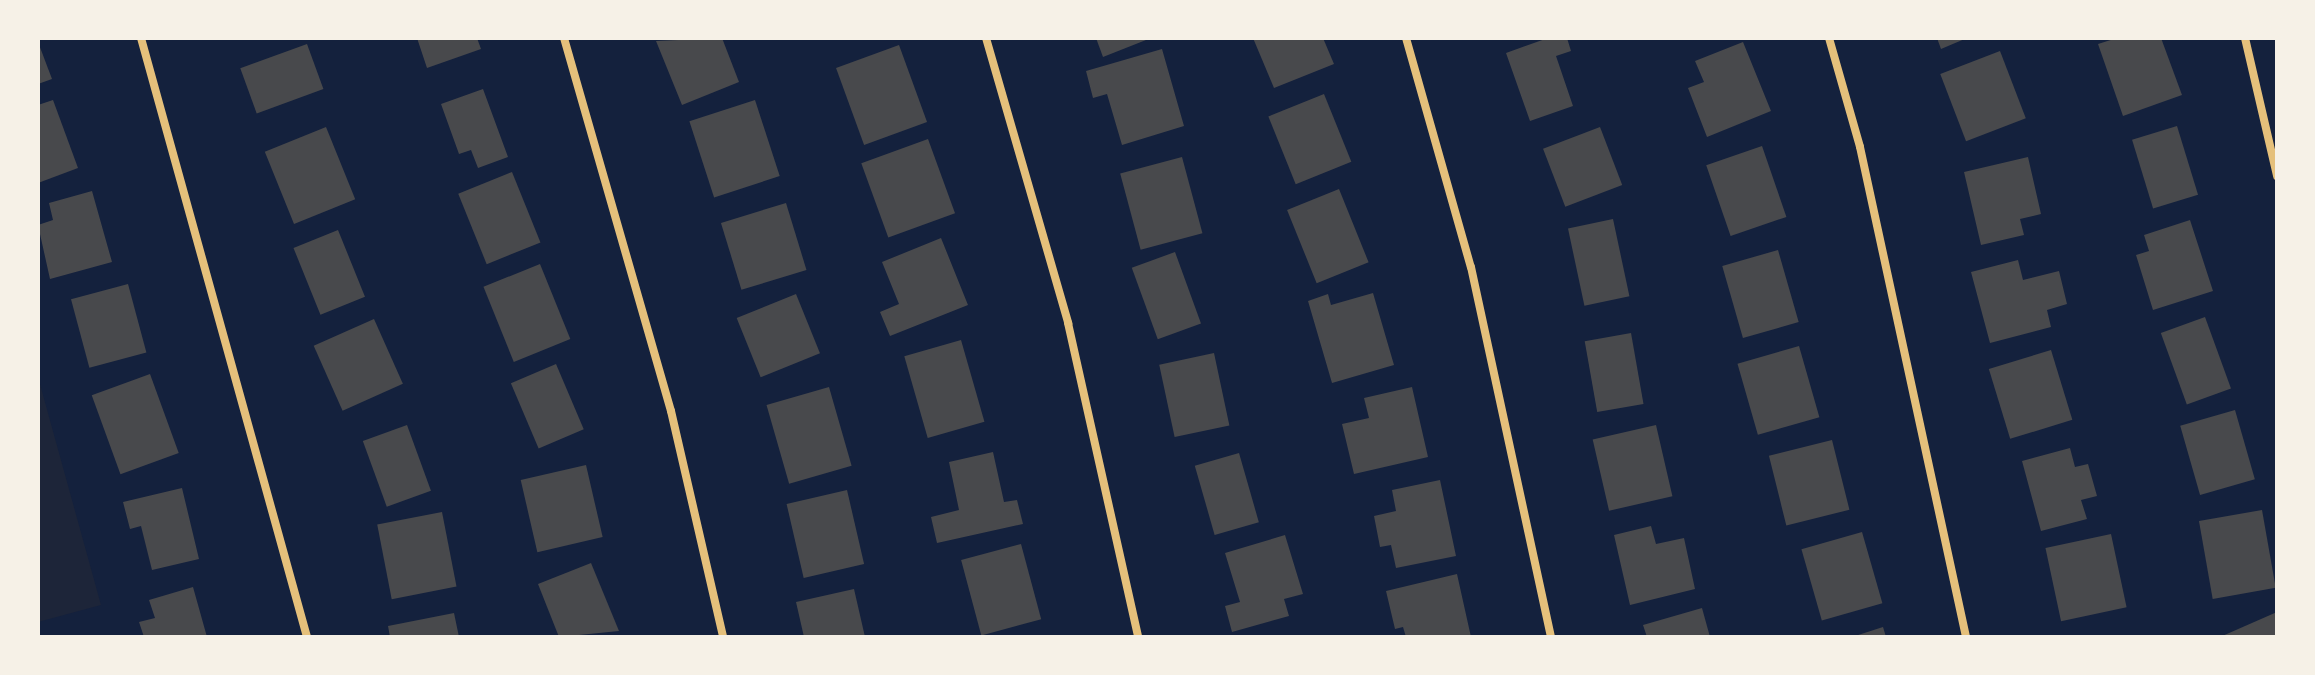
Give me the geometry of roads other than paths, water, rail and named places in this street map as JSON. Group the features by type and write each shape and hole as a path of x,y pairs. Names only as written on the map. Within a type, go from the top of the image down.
{"street":[{"path":"141,38 307,637"},
{"path":"564,38 671,411 723,637"},
{"path":"986,38 1068,323 1138,637"},
{"path":"1406,38 1471,267 1551,637"},
{"path":"1829,38 1860,147 1966,637"},
{"path":"2245,38 2277,176"}]}
